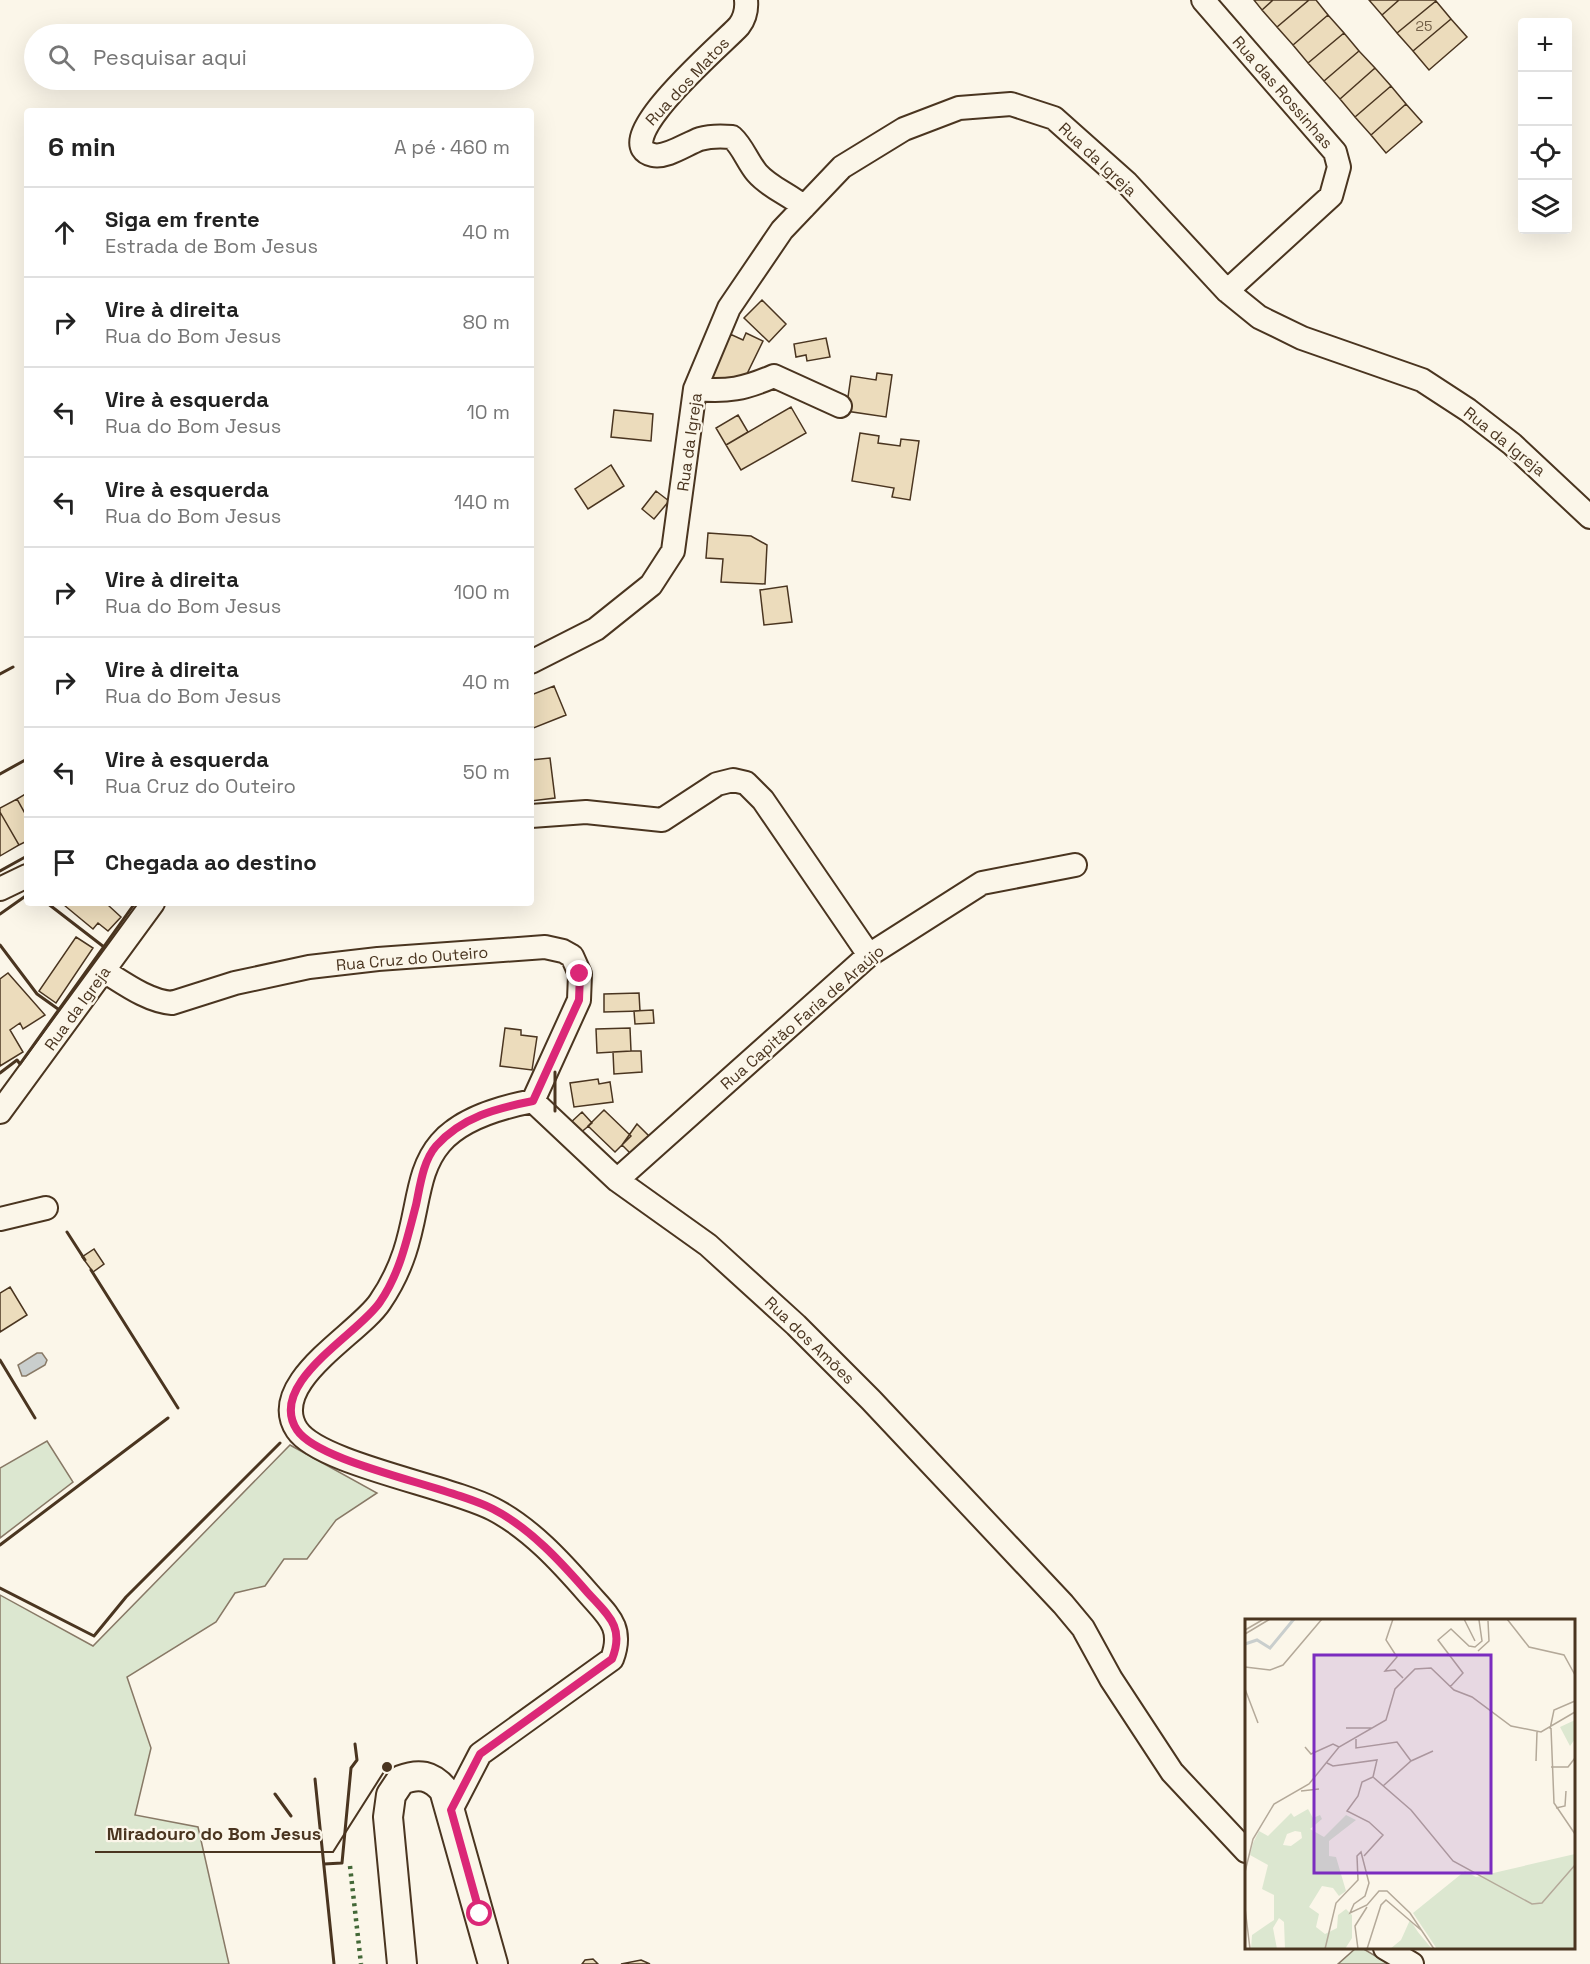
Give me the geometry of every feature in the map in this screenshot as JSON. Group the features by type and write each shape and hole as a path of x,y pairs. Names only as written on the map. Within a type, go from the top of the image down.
{"main road":[{"path":"402,1964 388,1817 391,1795 401,1780 423,1775 435,1780 444,1790 493,1964"}],"street":[{"name":"Rua dos Matos","path":"746,0 746,15 740,26 698,65 652,117 640,135 640,144 646,152 654,155 664,154 702,138 732,136 741,146 757,173 771,186 791,196 804,207"},
{"name":"Rua das Rossinhas","path":"1203,0 1335,152 1339,167 1331,196 1227,291"},
{"name":"Rua da Igreja","path":"534,659 605,621 651,585 673,551 695,389 729,308 782,230 842,167 904,129 959,108 1011,104 1054,118 1127,183 1227,291 1259,317 1302,338 1422,380 1468,410 1512,444 1590,517"},
{"path":"695,389 720,392 741,390 774,376 840,406"},
{"path":"534,816 586,812 662,820 717,784 733,780 746,783 763,800 869,955"},
{"name":"Rua Capitão Faria de Araújo","path":"617,1180 869,955 982,883 1074,865"},
{"path":"0,889 24,877"},
{"name":"Rua da Igreja","path":"0,1112 151,906"},
{"name":"Rua Cruz do Outeiro","path":"104,971 141,993 163,1002 172,1003 235,983 309,967 378,959 544,947 563,951 572,956 580,974 579,1000 533,1101"},
{"path":"451,1810 480,1754 612,1659 618,1643 616,1628 568,1570 535,1539 494,1509 435,1486 333,1456 310,1444 296,1428 292,1412 296,1390 309,1371 379,1304 396,1276 423,1172 434,1148 449,1131 469,1120 491,1111 533,1101"},
{"name":"Rua dos Amões","path":"533,1101 617,1180 708,1245 796,1325 871,1400 1063,1604 1083,1629 1110,1679 1172,1772 1245,1850"},
{"path":"0,1219 46,1208"},
{"path":"1388,1949 1412,1964"}],"green space":[{"path":"47,1441 73,1482 0,1538 0,1468"},
{"path":"290,1445 377,1493 336,1520 307,1559 284,1559 265,1586 235,1593 216,1622 127,1677 151,1748 135,1815 198,1827 229,1964 0,1964 0,1595 93,1646"},
{"path":"1355,1949 1364,1949 1389,1964 1338,1964"}],"shaded area":[{"path":"37,1353 42,1353 47,1360 45,1365 22,1376 18,1365"}],"building":[{"path":"1254,0 1273,0 1262,10"},
{"path":"1273,0 1309,0 1277,27 1262,10"},
{"path":"1309,0 1316,0 1328,15 1293,45 1277,27"},
{"path":"1369,0 1399,0 1382,15"},
{"path":"1399,0 1436,1 1397,33 1382,15"},
{"path":"1436,1 1451,19 1413,51 1397,33"},
{"path":"1328,15 1344,33 1308,63 1293,45"},
{"path":"1451,19 1467,37 1429,70 1413,51"},
{"path":"1344,33 1359,51 1324,81 1308,63"},
{"path":"1359,51 1375,68 1340,99 1324,81"},
{"path":"1375,68 1391,86 1355,117 1340,99"},
{"path":"1391,86 1406,104 1371,135 1355,117"},
{"path":"1406,104 1422,122 1386,153 1371,135"},
{"path":"762,300 786,324 769,342 744,318"},
{"path":"746,333 763,341 742,384 728,386 710,377 730,334 743,340"},
{"path":"826,338 830,357 807,361 806,355 796,357 794,344"},
{"path":"877,373 892,375 886,417 846,411 851,376 876,380"},
{"path":"791,407 806,433 741,470 726,445"},
{"path":"614,410 653,414 651,441 611,437"},
{"path":"738,415 748,432 726,445 716,428"},
{"path":"860,433 879,436 878,443 900,446 901,439 919,441 910,500 892,497 894,488 852,481"},
{"path":"611,465 624,486 588,509 575,489"},
{"path":"656,491 669,501 654,519 642,509"},
{"path":"708,533 751,536 767,545 765,584 721,582 723,559 706,558"},
{"path":"787,586 792,622 764,625 760,590"},
{"path":"554,686 566,715 534,728 534,694"},
{"path":"550,758 555,798 534,801 534,760"},
{"path":"24,795 24,812 17,799"},
{"path":"17,799 24,812 24,842 19,845 0,812 0,808"},
{"path":"0,812 19,845 0,856"},
{"path":"65,906 109,906 121,917 108,931 98,923 93,929"},
{"path":"76,937 93,948 56,1003 39,991"},
{"path":"8,973 45,1015 23,1029 20,1023 10,1030 23,1052 0,1066 0,979"},
{"path":"639,993 640,1011 604,1012 604,994"},
{"path":"653,1010 654,1023 635,1024 634,1011"},
{"path":"505,1028 521,1030 521,1035 537,1037 532,1070 500,1066"},
{"path":"630,1028 631,1051 597,1053 596,1029"},
{"path":"641,1051 642,1072 614,1074 613,1052"},
{"path":"598,1079 599,1084 610,1082 613,1102 574,1107 570,1083"},
{"path":"604,1110 631,1136 615,1152 588,1126"},
{"path":"582,1112 592,1123 578,1135 568,1125"},
{"path":"637,1124 649,1136 631,1154 622,1145"},
{"path":"94,1249 104,1264 93,1272 82,1257"},
{"path":"10,1287 27,1315 0,1332 0,1293"},
{"path":"593,1959 598,1964 582,1964 585,1960"},
{"path":"641,1960 650,1964 621,1964"}],"hedge":[{"path":"350,1866 361,1964"}],"wall":[{"path":"0,674 13,667"},
{"path":"0,774 24,761"},
{"path":"0,871 24,858"},
{"path":"0,914 24,897"},
{"path":"51,906 104,947"},
{"path":"0,1073 17,1060 20,1064 133,906"},
{"path":"0,945 37,994 58,1009"},
{"path":"555,1072 555,1111"},
{"path":"67,1232 85,1260"},
{"path":"91,1270 178,1408"},
{"path":"0,1360 35,1418"},
{"path":"0,1545 168,1418"},
{"path":"0,1588 94,1636 126,1597 280,1443"},
{"path":"324,1864 342,1863 351,1768 357,1760 355,1744"},
{"path":"315,1779 334,1964"},
{"path":"275,1794 291,1816"}],"place":[{"name":"Miradouro do Bom Jesus","path":"387,1767"}],"route":[{"path":"480,1914 451,1810 480,1754 612,1659 618,1643 616,1628 601,1607 568,1570 535,1539 494,1509 435,1486 333,1456 310,1444 296,1428 292,1412 296,1390 309,1371 379,1304 396,1276 406,1246 423,1172 434,1148 449,1131 469,1120 491,1111 533,1101 579,1000 580,974"}]}
